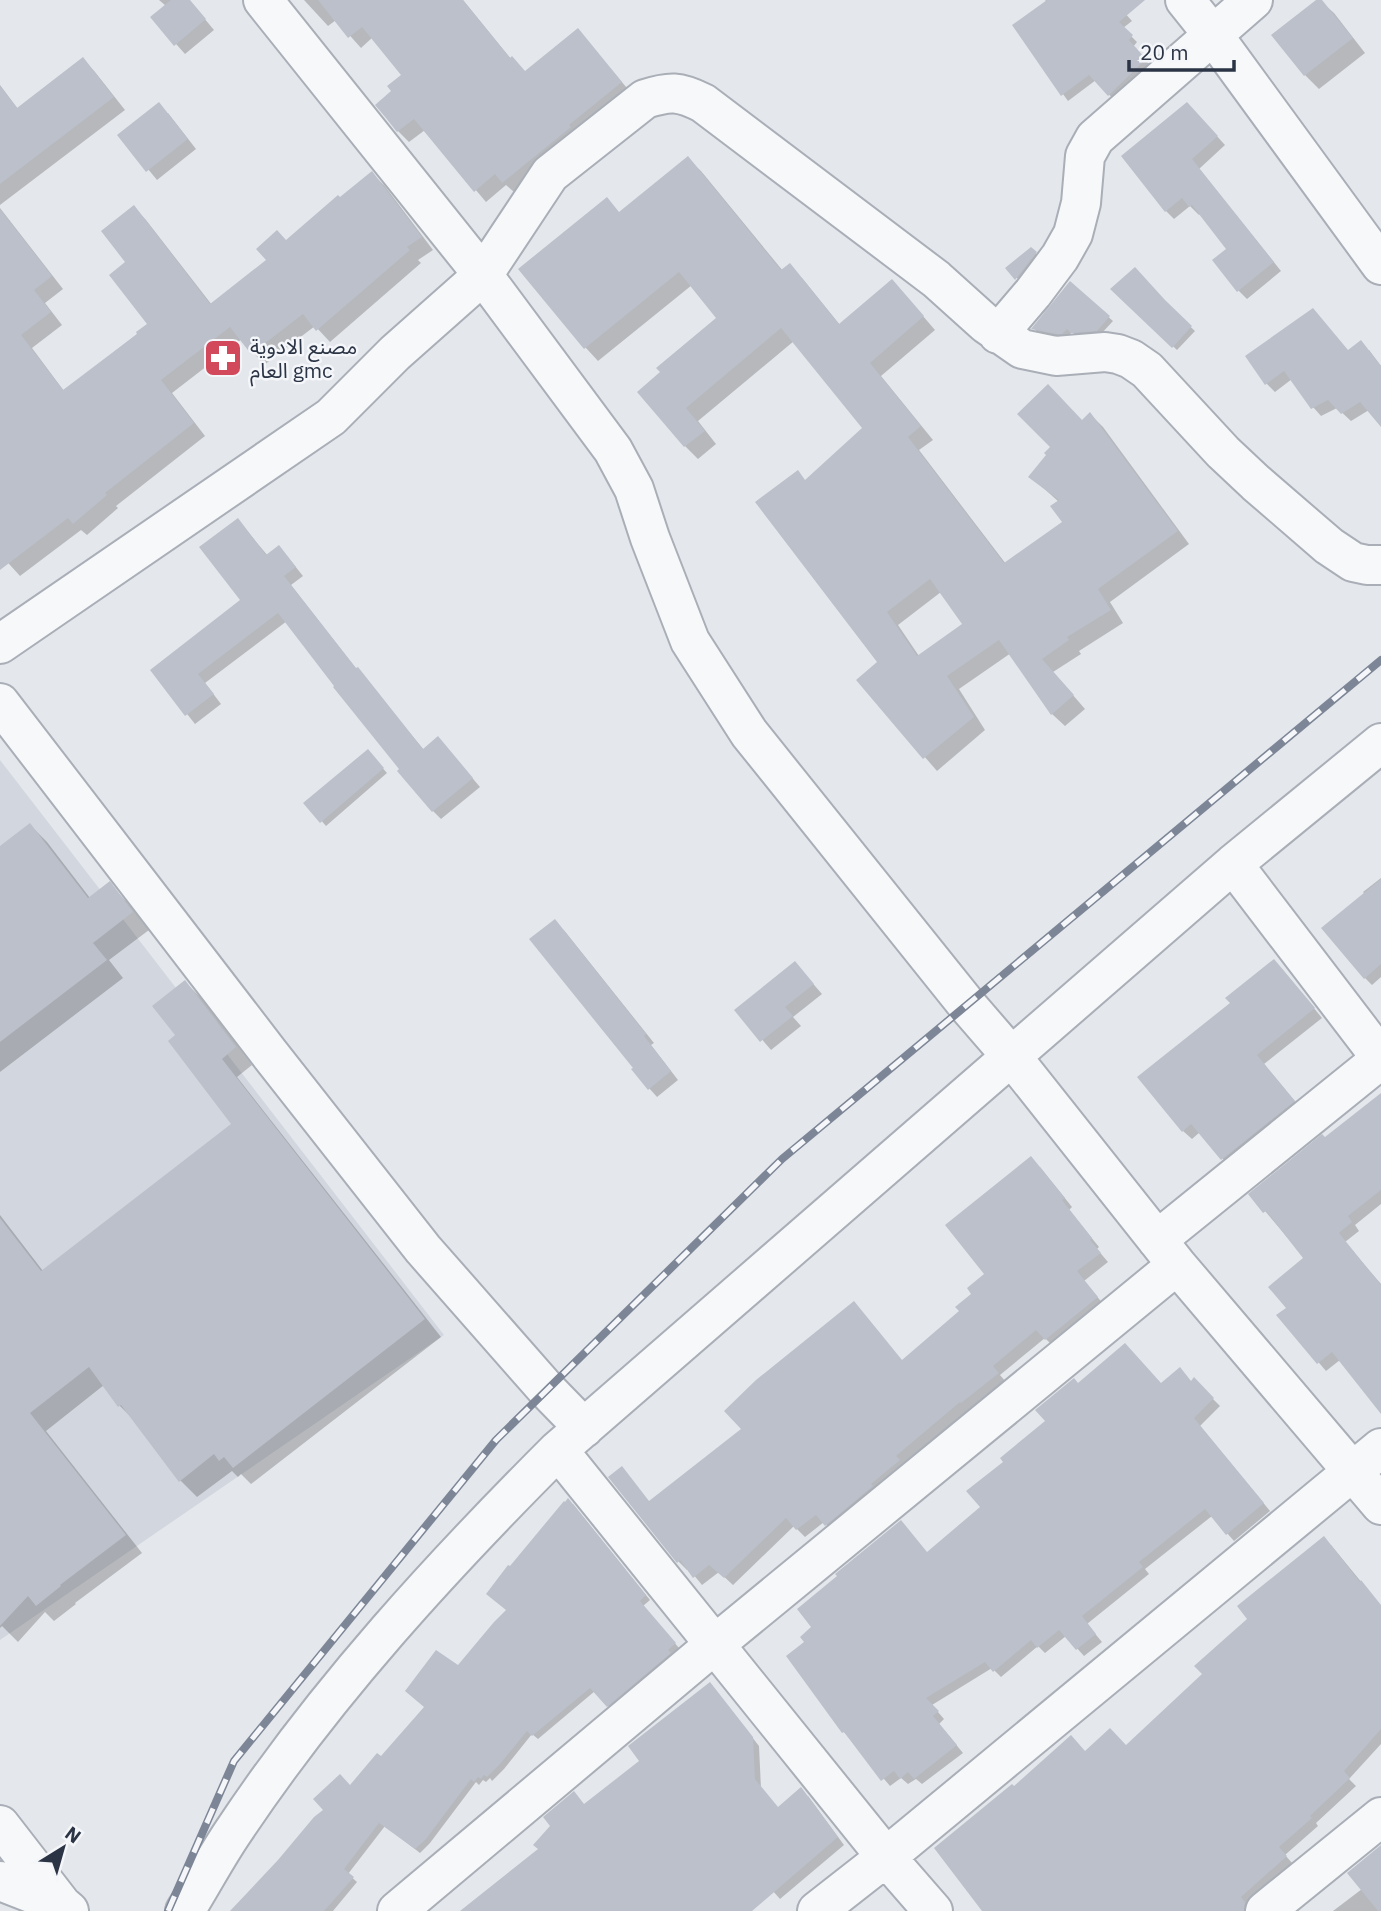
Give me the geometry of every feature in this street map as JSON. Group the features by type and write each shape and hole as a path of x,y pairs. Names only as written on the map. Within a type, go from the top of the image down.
{"street":[{"path":"263,0 483,275 613,450 634,489 690,641 749,733 1167,1252 1367,1459 1381,1505"},
{"path":"1185,0 1381,265"},
{"path":"998,334 1047,275 1073,234 1081,203 1085,156 1095,138 1252,0"},
{"path":"0,644 331,417 483,275 550,174 645,99 661,94 684,93 703,103 936,279 998,334 1022,349 1056,356 1105,352 1131,359 1147,370 1256,482 1329,546 1353,562 1381,565"},
{"path":"0,702 269,1054 423,1249 548,1390 571,1439 714,1645 933,1911"},
{"path":"186,1911 234,1830 279,1767 344,1684 442,1569 492,1516 571,1439 1233,864 1381,743"},
{"path":"397,1911 714,1645 1167,1252 1381,1059 1233,864"},
{"path":"817,1911 1367,1459"},
{"path":"1274,1908 1381,1816"},
{"path":"0,1825 65,1908"},
{"path":"0,1881 65,1908"}],"shaded area":[{"path":"0,760 444,1335 0,1640"}],"building":[{"path":"171,0 190,0 206,19 174,46 150,17"},
{"path":"318,0 463,0 510,58 512,56 525,71 578,28 622,82 502,183 495,174 474,192 414,119 397,132 375,105 391,91 387,86 401,75 362,27 348,38"},
{"path":"1047,0 1145,0 1119,22 1133,35 1129,40 1146,59 1108,96 1089,75 1061,96 1012,25"},
{"path":"1316,0 1322,0 1353,38 1304,76 1271,35"},
{"path":"83,57 114,97 0,184 0,86 17,108"},
{"path":"159,102 188,139 146,172 117,135"},
{"path":"1187,102 1218,136 1192,159 1274,262 1237,292 1212,260 1226,249 1192,205 1189,207 1182,198 1165,212 1121,156"},
{"path":"688,156 781,270 790,263 839,324 892,279 924,316 870,363 921,426 908,437 1004,563 1062,522 1050,506 1059,500 1028,477 1050,447 1017,414 1048,384 1082,420 1090,412 1178,531 1098,589 1111,610 1067,637 1069,640 1042,659 1074,695 1051,715 999,640 947,676 974,717 923,759 856,680 877,662 755,502 798,470 805,480 862,428 781,328 686,408 705,431 684,447 637,392 660,372 656,368 716,318 679,272 584,349 518,269 607,197 619,212","holes":["930,579 962,624 917,656 887,612"]},
{"path":"372,171 422,237 407,247 410,250 316,331 303,314 251,354 230,327 161,380 194,423 105,493 107,495 73,524 68,518 0,570 0,209 52,276 34,290 51,312 21,335 63,390 147,324 109,275 125,262 101,231 134,205 210,304 266,260 256,249 277,230 286,240 338,195 340,197"},
{"path":"1031,247 1037,252 1015,280 1005,268"},
{"path":"1135,267 1192,326 1172,348 1110,289"},
{"path":"1070,281 1110,316 1097,331 1071,333 1067,329 1062,334 1057,334 1031,329"},
{"path":"1313,308 1348,350 1361,340 1381,366 1381,427 1360,402 1341,414 1328,400 1311,409 1284,371 1265,385 1245,356"},
{"path":"238,518 266,555 279,545 296,567 284,576 423,749 438,736 473,778 432,812 397,771 399,769 278,613 198,674 214,694 185,716 150,670 240,600 199,547"},
{"path":"368,749 384,768 320,823 303,803"},
{"path":"30,823 88,898 110,881 133,912 93,943 107,960 0,1042 0,846"},
{"path":"1381,879 1381,964 1364,979 1321,928"},
{"path":"555,919 646,1034 644,1036 671,1071 648,1090 529,939"},
{"path":"1274,959 1315,1008 1257,1055 1295,1101 1221,1160 1191,1124 1182,1132 1137,1077 1230,1003 1225,998"},
{"path":"795,961 814,984 785,1007 793,1016 760,1042 734,1010"},
{"path":"185,980 236,1047 222,1059 425,1319 233,1468 224,1457 219,1461 214,1454 179,1482 89,1367 30,1413 126,1535 36,1606 28,1596 0,1626 0,1218 41,1271 231,1124 168,1041 175,1035 152,1006"},
{"path":"1381,1093 1381,1190 1348,1216 1352,1222 1339,1233 1381,1285 1381,1414 1332,1352 1317,1364 1276,1315 1286,1308 1268,1287 1303,1258 1266,1211 1263,1213 1248,1194 1322,1134 1325,1137"},
{"path":"1031,1156 1065,1198 1062,1200 1101,1253 1077,1271 1098,1297 1045,1340 1036,1330 993,1366 999,1373 896,1456 900,1460 825,1526 816,1515 796,1530 786,1518 724,1578 709,1565 693,1578 680,1560 677,1563 608,1477 622,1466 649,1501 741,1429 724,1411 756,1380 854,1301 902,1360 959,1311 955,1307 971,1294 967,1288 984,1274 945,1225"},
{"path":"1125,1343 1161,1383 1180,1367 1191,1381 1194,1377 1214,1398 1194,1418 1264,1503 1226,1535 1205,1509 1139,1562 1143,1567 1082,1616 1096,1634 1076,1650 1059,1630 1037,1648 1031,1640 993,1672 985,1662 926,1698 939,1711 933,1716 957,1745 914,1779 908,1772 900,1779 894,1771 881,1781 786,1656 804,1642 800,1637 811,1627 797,1609 901,1520 927,1552 980,1507 966,1491 1003,1462 1000,1458 1045,1421 1035,1410 1074,1378 1078,1383"},
{"path":"568,1498 646,1595 640,1601 676,1643 668,1650 671,1653 607,1707 590,1688 532,1736 527,1731 487,1777 478,1777 474,1782 471,1779 426,1839 415,1849 379,1823 344,1869 354,1877 324,1911 230,1911 323,1810 313,1799 340,1774 350,1785 377,1753 381,1756 424,1707 405,1691 436,1650 458,1665 506,1610 486,1594 508,1565 510,1566"},
{"path":"1324,1536 1381,1605 1381,1729 1344,1771 1350,1778 1310,1816 1312,1818 1279,1847 1287,1856 1241,1897 1245,1902 1244,1911 982,1911 934,1848 1012,1784 1014,1786 1071,1735 1085,1751 1110,1728 1126,1745 1202,1674 1194,1666 1247,1619 1237,1606"},
{"path":"710,1682 753,1737 755,1779 778,1807 801,1787 838,1837 752,1911 460,1911 538,1849 533,1845 550,1826 543,1817 574,1791 584,1804 639,1761 628,1746"},
{"path":"1381,1845 1381,1911 1378,1911 1347,1873"}],"railway":[{"path":"168,1911 234,1761 496,1440 782,1159 1381,660"}],"place":[{"name":"مصنع الادوية العام gmc","path":"223,358"}]}
